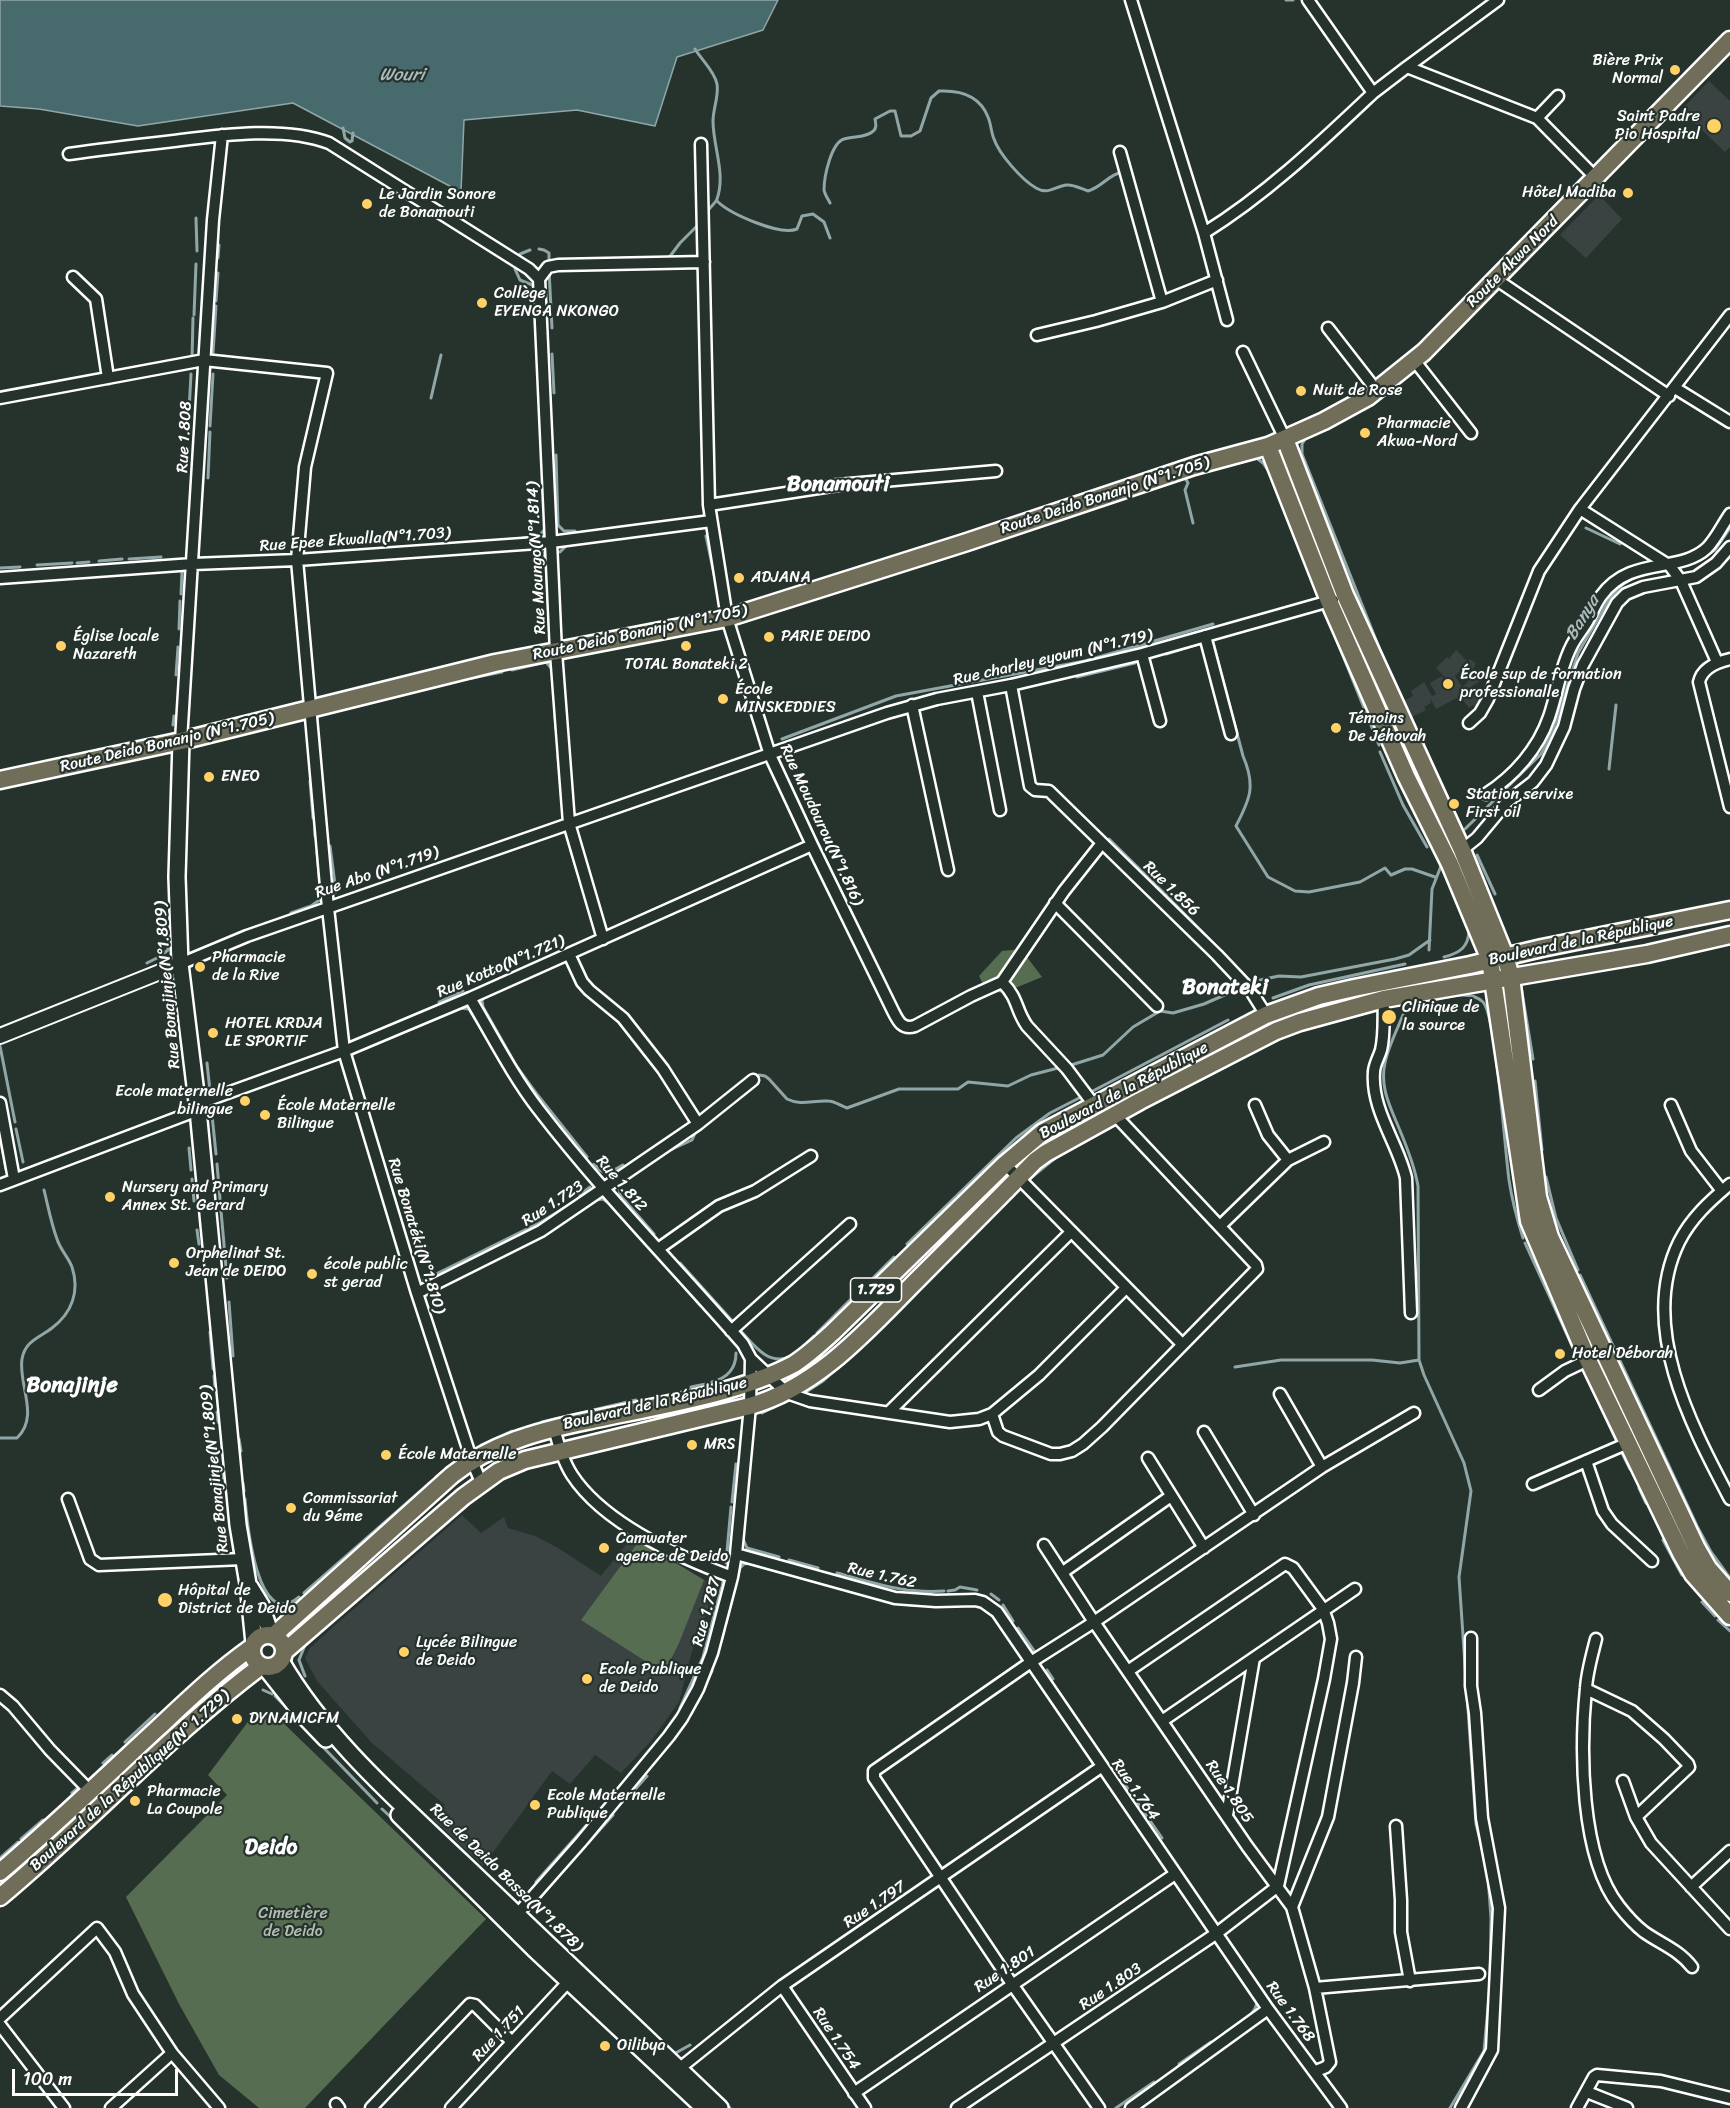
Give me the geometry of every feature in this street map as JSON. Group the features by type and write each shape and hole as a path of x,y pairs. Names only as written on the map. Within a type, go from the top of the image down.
{"main road":[{"name":"Route Akwa Nord","path":"1268,446 1330,418 1377,391 1414,360 1497,280 1730,40"},
{"path":"1285,440 1337,598 1406,776 1450,864 1480,938 1498,958"},
{"path":"1268,446 1337,598 1462,850 1498,958 1538,1197 1546,1227 1696,1547 1708,1568 1730,1593"},
{"name":"Route Deido Bonanjo (N°1.705)","path":"0,780 181,741 486,665 727,618 967,542 1194,466 1268,446"},
{"name":"Rue Bonajinje(N°1.809)","path":"181,741 177,877 180,964 198,1107 214,1292 253,1645"},
{"name":"Boulevard de la République","path":"272,1636 452,1475 472,1461 515,1440 554,1428 751,1382 795,1363 813,1350 1005,1164 1089,1097 1266,1015 1319,996 1730,909"},
{"name":"Boulevard de la République","path":"273,1662 481,1482 512,1464 750,1406 787,1393 806,1382 851,1344 1046,1153 1276,1031 1325,1014 1384,999 1647,954 1730,935"},
{"path":"1458,968 1480,938"},
{"path":"1502,978 1498,1009 1521,1179 1529,1221 1588,1359 1681,1553 1693,1574 1730,1616"},
{"path":"1462,985 1498,1009"},
{"path":"663,1404 667,1426"},
{"name":"Rue Bonajinje(N°1.809)","path":"248,1584 261,1605 272,1636"},
{"path":"263,1636 272,1636 280,1640 273,1662 255,1660 253,1645 263,1636"},
{"name":"Boulevard de la République(N° 1.729)","path":"0,1872 198,1690 253,1645"},
{"name":"Boulevard de la République(N° 1.729)","path":"0,1897 40,1864 208,1709 273,1662"},
{"name":"Rue de Deido Bassa(N°1.878)","path":"273,1662 303,1715 384,1801 674,2072 704,2108"},
{"name":"Rue de Deido Bassa(N°1.878)","path":"512,1919 569,1981 674,2072 720,2108"}],"street":[{"path":"1131,0 1204,233 1227,320"},
{"path":"1308,0 1373,93"},
{"path":"1204,233 1236,212 1287,172 1373,93 1498,0"},
{"path":"1407,67 1537,118 1596,178"},
{"path":"1537,118 1558,96"},
{"path":"69,154 222,135 293,134 312,137 329,143 529,269 539,279 548,267 704,262"},
{"name":"Rue 1.808","path":"181,741 213,220 222,135"},
{"name":"Rue Moudourou(N°1.816)","path":"701,144 709,505 727,618 770,755 812,846 902,1026 915,1026 1002,982"},
{"path":"1120,152 1162,302"},
{"path":"73,277 96,299 108,378"},
{"name":"Rue Moungo(N°1.814)","path":"539,279 556,652 569,823 603,939"},
{"path":"1037,335 1162,302 1217,280"},
{"path":"1497,280 1672,392 1730,422"},
{"path":"1469,723 1480,713 1488,699 1539,571 1580,509 1730,315"},
{"path":"1328,328 1377,391"},
{"path":"1243,352 1285,440"},
{"path":"0,398 204,360"},
{"name":"Rue Bonatéki(N°1.810)","path":"204,360 327,373 305,467 297,560 328,908 344,1051 417,1293 481,1482"},
{"path":"1414,360 1471,433"},
{"path":"709,505 838,485 996,471"},
{"path":"1580,509 1667,565 1679,580 1717,662"},
{"path":"1486,794 1517,770 1539,739 1549,716 1553,696 1571,647 1601,596 1628,573 1645,567 1683,561 1707,548 1730,514"},
{"name":"Rue Epee Ekwalla(N°1.703)","path":"0,578 552,543 711,521"},
{"path":"1462,850 1477,838 1506,802 1533,782 1546,765 1564,727 1574,688 1583,665 1617,603 1626,594 1643,587 1696,577 1716,563 1730,546"},
{"name":"Rue charley eyoum (N°1.719)","path":"770,755 912,705 1011,686 1142,654 1337,598"},
{"path":"1205,636 1231,734"},
{"path":"1142,654 1160,721"},
{"path":"1730,659 1717,662 1703,672 1699,682 1730,807"},
{"name":"Rue 1.856","path":"1011,686 1030,786 1035,790 1049,791 1251,991 1266,1015"},
{"path":"977,692 1000,810"},
{"path":"912,705 948,870"},
{"name":"Rue Abo (N°1.719)","path":"0,1036 247,936 770,755"},
{"path":"1089,1097 1065,1066 1026,1026 1015,997 1002,982 1056,903 1102,843"},
{"name":"Rue Kotto(N°1.721)","path":"0,1185 344,1051 470,998 812,846"},
{"path":"1056,903 1157,1006"},
{"path":"569,954 582,982 622,1018 663,1070 698,1124"},
{"name":"Rue 1.812","path":"470,998 527,1094 603,1188 731,1331 751,1359 787,1393"},
{"path":"1384,999 1381,1048 1373,1071 1383,1119 1403,1164 1406,1178 1411,1312"},
{"name":"Rue 1.723","path":"417,1293 541,1231 698,1124 753,1080"},
{"path":"0,1103 14,1179"},
{"path":"1255,1105 1268,1135 1288,1161"},
{"path":"1671,1105 1691,1150 1726,1187 1698,1213 1673,1256 1666,1287 1665,1326 1668,1351 1685,1405 1730,1499"},
{"path":"992,1414 998,1432 1003,1436 1051,1454 1072,1451 1102,1427 1257,1269 1256,1265 1115,1115"},
{"path":"1220,1226 1288,1161 1324,1142"},
{"path":"658,1249 719,1206 776,1180 811,1156"},
{"path":"1005,1164 1182,1344"},
{"path":"731,1331 850,1224"},
{"path":"890,1412 1071,1232"},
{"path":"787,1393 817,1402 950,1422 965,1422 992,1414 1039,1375 1126,1288"},
{"path":"751,1359 751,1382"},
{"path":"1539,1390 1565,1371 1588,1359"},
{"name":"Rue 1.787","path":"512,1919 642,1770 682,1718 698,1689 712,1653 736,1554 751,1382"},
{"path":"1280,1394 1322,1467"},
{"path":"1099,2108 1012,1984 874,1778 874,1771 1031,1662 1254,1515 1322,1467 1414,1413"},
{"path":"554,1428 560,1452 572,1475 590,1496 612,1515 673,1552 732,1577"},
{"path":"1204,1432 1254,1515"},
{"path":"1533,1484 1628,1443"},
{"path":"1148,1458 1204,1548"},
{"path":"1586,1461 1608,1518 1625,1538 1652,1561"},
{"path":"1063,1572 1171,1496"},
{"path":"68,1499 90,1559 99,1565 243,1559"},
{"name":"Rue 1.805","path":"1044,1545 1247,1846 1292,1907 1315,1988 1330,2062 1326,2067 1316,2071"},
{"name":"Rue 1.762","path":"736,1554 895,1598 983,1602 997,1612 1031,1662"},
{"path":"1128,1671 1285,1564 1293,1568 1323,1609 1331,1639 1278,1886"},
{"path":"1162,1721 1355,1589"},
{"path":"1461,2108 1492,2050 1499,1908 1482,1818 1471,1686 1471,1638"},
{"path":"1596,1639 1586,1689 1584,1774 1593,1848 1602,1881 1635,1924 1647,1934 1676,1950 1692,1967"},
{"path":"1292,1907 1328,1817 1356,1657"},
{"path":"1227,1815 1254,1658"},
{"name":"Rue 1.764","path":"1031,1662 1217,1933"},
{"path":"1586,1689 1632,1711 1688,1764 1689,1767 1636,1817"},
{"path":"0,1695 13,1706 50,1750 90,1791"},
{"name":"Rue 1.797","path":"674,2072 782,1986 1101,1767"},
{"path":"1623,1781 1636,1817 1651,1843 1730,1929"},
{"path":"1396,1826 1401,1932 1410,1981"},
{"path":"1691,1887 1730,1851"},
{"name":"Rue 1.801","path":"854,2093 1175,1874"},
{"name":"Rue 1.803","path":"957,2108 1217,1933 1278,1886"},
{"path":"0,2018 97,1928 115,1952 133,1994 172,2053 219,2108"},
{"name":"Rue 1.768","path":"1217,1933 1268,2009 1316,2071 1341,2108"},
{"path":"1315,1988 1479,1974"},
{"name":"Rue 1.751","path":"451,2108 569,1981"},
{"name":"Rue 1.754","path":"782,1986 865,2108"},
{"path":"371,2108 470,2004 475,2005 512,2042"},
{"path":"1131,2108 1268,2009"},
{"path":"0,2025 64,2108"},
{"path":"111,2108 172,2053"},
{"path":"1577,2108 1597,2075 1661,2081 1730,2098"},
{"path":"1587,2092 1628,2108"}],"shaded area":[{"name":"Saint Padre Pio Hospital","path":"1709,81 1730,101 1730,147 1725,152 1681,110"},
{"path":"1599,195 1622,219 1586,258 1560,235"},
{"path":"1456,650 1468,662 1470,659 1476,664 1472,670 1466,665 1455,676 1462,687 1468,682 1460,672 1466,666 1480,681 1472,686 1482,699 1477,708 1473,705 1469,708 1462,699 1457,698 1436,709 1430,698 1431,703 1424,707 1426,710 1412,717 1404,701 1413,696 1411,691 1424,682 1432,696 1436,694 1430,683 1442,676 1446,682 1448,680 1436,668 1447,657 1449,659"},
{"name":"Ecole Publique de Deido","path":"462,1515 481,1533 504,1517 508,1528 535,1536 601,1576 632,1537 708,1582 708,1608 692,1651 679,1702 651,1741 621,1773 595,1755 570,1784 552,1771 483,1866 433,1819 445,1805 372,1743 317,1681 305,1658 310,1648 334,1626"}],"green space":[{"path":"1021,949 1042,977 1003,993 986,990 979,976 1002,951"},
{"path":"639,1541 704,1580 679,1643 664,1673 581,1620"},
{"name":"Cimetière de Deido","path":"275,1715 486,1919 305,2108 259,2108 219,2075 179,2004 126,1897 227,1795 208,1775 250,1719"}],"water":[{"name":"Wouri","path":"0,0 778,0 763,30 677,57 655,126 577,110 464,120 461,192 293,103 138,126 39,109 0,106"}],"waterway":[{"path":"1286,0 1293,0"},
{"path":"695,49 714,75 717,89 713,121 720,180 716,201 706,213"},
{"path":"830,203 824,190 825,177 832,153 839,142 874,131 875,119 890,111 895,111 901,136 911,136 920,131 931,98 939,91 962,93 975,99 988,117 993,136 1001,152 1024,179 1040,190 1047,191 1069,185 1088,191 1122,172"},
{"path":"343,128 345,138 350,142 353,133"},
{"path":"717,201 744,217 779,229 797,229 802,216 813,214 824,222 830,238"},
{"path":"196,218 197,251"},
{"path":"668,259 699,224"},
{"path":"218,258 219,245"},
{"path":"539,249 549,253 549,264"},
{"path":"520,254 530,250"},
{"path":"194,315 196,264"},
{"path":"516,264 515,269 520,280 535,286"},
{"path":"549,270 552,328"},
{"path":"216,301 218,273"},
{"path":"213,353 216,306"},
{"path":"192,359 193,318"},
{"path":"552,354 554,393"},
{"path":"431,398 441,355"},
{"path":"189,411 191,374"},
{"path":"210,426 213,374"},
{"path":"208,478 210,432"},
{"path":"1307,436 1302,444 1302,454 1382,655"},
{"path":"556,455 558,525 564,531 575,531"},
{"path":"1254,456 1270,473"},
{"path":"1184,476 1188,483 1185,490 1193,523"},
{"path":"650,534 698,528"},
{"path":"1586,528 1620,544"},
{"name":"Banya","path":"1695,562 1715,550 1730,528"},
{"path":"539,536 545,529"},
{"path":"706,536 718,593"},
{"path":"523,538 538,537"},
{"path":"560,552 567,545"},
{"path":"535,550 542,552 546,559 549,616"},
{"path":"129,559 161,557"},
{"path":"99,561 122,559"},
{"path":"77,563 89,562"},
{"path":"37,565 72,563"},
{"path":"0,568 20,567"},
{"path":"181,594 182,572"},
{"name":"Banya","path":"1465,829 1541,754 1553,731 1578,653 1610,598 1622,585 1636,576"},
{"path":"179,629 180,601"},
{"path":"782,739 896,696 1085,661 1213,624"},
{"path":"1331,626 1379,745"},
{"path":"1213,642 1249,776 1248,800 1236,826 1268,877 1295,891 1309,892 1360,882 1385,868 1391,875 1405,869 1412,869 1435,877"},
{"path":"1166,654 1202,643"},
{"path":"176,675 178,647"},
{"path":"512,670 546,662 552,669"},
{"path":"1077,677 1135,663"},
{"path":"472,678 502,672"},
{"path":"553,682 555,707"},
{"path":"1609,769 1616,705"},
{"path":"555,715 556,729"},
{"path":"173,725 174,716"},
{"path":"1380,752 1403,805 1427,847"},
{"path":"558,756 563,814"},
{"path":"310,781 313,818"},
{"path":"315,828 315,836"},
{"path":"565,831 578,874"},
{"path":"1109,839 1255,986"},
{"path":"330,846 336,892"},
{"path":"291,913 311,906 321,899 317,852"},
{"path":"1477,855 1495,894"},
{"path":"1429,950 1432,889 1441,866"},
{"path":"147,963 168,950 170,908"},
{"path":"1444,957 1455,953 1465,945 1469,929"},
{"path":"1249,984 1279,976 1301,977 1395,959 1409,955 1430,940"},
{"path":"1273,998 1309,985 1405,964"},
{"path":"1521,986 1533,1059"},
{"path":"1068,1066 1103,1055 1133,1027 1160,1011 1173,1013 1204,1004 1243,987"},
{"path":"439,1002 463,991"},
{"path":"484,996 483,1007 517,1067 587,1157"},
{"path":"1425,1002 1455,996 1470,996 1483,1002 1488,1012 1496,1057 1509,1180 1523,1238"},
{"path":"459,1008 469,1009 516,1087"},
{"path":"1403,1015 1386,1057 1384,1082 1387,1099 1409,1152 1418,1186 1419,1360 1464,1463 1471,1491 1459,1577 1466,1680"},
{"path":"1089,1093 1228,1020"},
{"path":"1267,1045 1285,1036"},
{"path":"0,1046 15,1122"},
{"path":"207,1063 210,1091"},
{"path":"1167,1097 1229,1065"},
{"path":"754,1079 759,1075 765,1076 787,1099 792,1101 831,1101 847,1108 899,1089 958,1089 968,1082 1008,1086 1031,1075 1062,1067"},
{"path":"1535,1081 1542,1150"},
{"path":"907,1244 1016,1138 1050,1113 1083,1096"},
{"path":"211,1105 216,1154"},
{"path":"16,1129 23,1162"},
{"path":"666,1152 692,1140 697,1129"},
{"path":"2,1147 6,1169"},
{"path":"189,1148 191,1170"},
{"path":"1027,1181 1059,1155"},
{"path":"217,1164 220,1199"},
{"path":"594,1164 604,1172 623,1165"},
{"path":"1546,1177 1556,1218 1578,1270"},
{"path":"192,1179 194,1201"},
{"path":"622,1181 619,1187 620,1195 654,1234"},
{"path":"580,1195 590,1187"},
{"path":"0,1438 17,1438 27,1420 28,1410 22,1369 22,1359 26,1348 65,1316 74,1293 72,1267 57,1239 44,1190"},
{"path":"595,1200 603,1199 610,1204"},
{"path":"424,1280 541,1222 574,1202"},
{"path":"221,1211 227,1278"},
{"path":"197,1230 199,1244"},
{"path":"1525,1243 1579,1361"},
{"path":"870,1281 894,1257"},
{"path":"680,1263 735,1324"},
{"path":"673,1274 700,1305"},
{"path":"1580,1275 1697,1526 1711,1552 1730,1578"},
{"path":"817,1333 863,1287"},
{"path":"229,1302 233,1356"},
{"path":"704,1309 730,1337"},
{"path":"739,1329 755,1347 767,1356 774,1359 790,1357"},
{"path":"210,1332 213,1369"},
{"path":"796,1353 814,1336"},
{"path":"712,1382 730,1372 736,1353"},
{"path":"1235,1367 1281,1360 1372,1360 1400,1363 1419,1360"},
{"path":"803,1394 823,1381 845,1361"},
{"path":"1582,1367 1618,1444"},
{"path":"214,1376 215,1389"},
{"path":"691,1387 706,1384"},
{"path":"542,1422 636,1400"},
{"path":"762,1413 774,1407"},
{"path":"217,1412 218,1422"},
{"path":"481,1445 512,1431"},
{"path":"239,1439 241,1451"},
{"path":"1620,1449 1630,1469"},
{"path":"436,1477 460,1458"},
{"path":"732,1502 736,1464"},
{"path":"222,1467 223,1478"},
{"path":"304,1593 432,1481"},
{"path":"243,1483 244,1491"},
{"path":"1639,1488 1646,1503"},
{"path":"245,1499 252,1550 264,1588 273,1600 285,1604 299,1597"},
{"path":"726,1563 731,1507"},
{"path":"743,1539 747,1548 779,1557"},
{"path":"1663,1540 1682,1575"},
{"path":"789,1560 818,1568"},
{"path":"726,1623 740,1568 744,1564 751,1563"},
{"path":"837,1573 903,1589 944,1591"},
{"path":"680,1708 703,1657 723,1582"},
{"path":"948,1591 960,1587 977,1590"},
{"path":"991,1594 999,1600"},
{"path":"1702,1602 1715,1616"},
{"path":"897,1603 911,1605"},
{"path":"917,1605 928,1605"},
{"path":"1003,1605 1013,1621"},
{"path":"1718,1620 1730,1631"},
{"path":"1018,1628 1035,1652"},
{"path":"721,1642 724,1631"},
{"path":"305,1645 299,1660 305,1676"},
{"path":"715,1661 718,1652"},
{"path":"1047,1670 1053,1679"},
{"path":"707,1681 712,1671"},
{"path":"263,1690 272,1694"},
{"path":"1467,1695 1476,1824 1486,1864"},
{"path":"275,1696 295,1716"},
{"path":"691,1714 701,1696"},
{"path":"125,1742 155,1714"},
{"path":"323,1747 377,1803"},
{"path":"103,1763 112,1755"},
{"path":"630,1795 647,1776"},
{"path":"1124,1783 1162,1838"},
{"path":"72,1793 79,1787"},
{"path":"536,1882 615,1793"},
{"path":"382,1809 394,1820"},
{"path":"588,1843 613,1815"},
{"path":"21,1839 43,1820"},
{"path":"0,1858 18,1842"},
{"path":"560,1874 581,1850"},
{"path":"1450,2108 1484,2051 1490,1986 1491,1918 1488,1877"},
{"path":"531,1908 554,1881"},
{"path":"1226,2032 1241,2023 1254,2011 1257,2000"},
{"path":"1179,2064 1211,2042"},
{"path":"672,2055 690,2045"},
{"path":"1116,2108 1154,2082"},
{"path":"723,2101 730,2108"}],"place":[{"name":"Bière Prix Normal","path":"1675,70"},
{"name":"Saint Padre Pio Hospital","path":"1714,126"},
{"name":"Hôtel Madiba","path":"1628,193"},
{"name":"Le Jardin Sonore de Bonamouti","path":"367,204"},
{"name":"Collège EYENGA NKONGO","path":"482,303"},
{"name":"Nuit de Rose","path":"1301,391"},
{"name":"Pharmacie Akwa-Nord","path":"1365,433"},
{"name":"ADJANA","path":"739,578"},
{"name":"PARIE DEIDO","path":"769,637"},
{"name":"Église locale Nazareth","path":"61,646"},
{"name":"TOTAL Bonateki 2","path":"686,646"},
{"name":"École sup de formation professionalle","path":"1448,684"},
{"name":"École MINSKEDDIES","path":"723,699"},
{"name":"Témoins De Jéhovah","path":"1336,728"},
{"name":"ENEO","path":"209,777"},
{"name":"Station servixe First oil","path":"1454,804"},
{"name":"Pharmacie de la Rive","path":"200,967"},
{"name":"Clinique de la source","path":"1389,1017"},
{"name":"HOTEL KRDJA LE SPORTIF","path":"213,1033"},
{"name":"Ecole maternelle bilingue","path":"245,1101"},
{"name":"École Maternelle Bilingue","path":"265,1115"},
{"name":"Nursery and Primary Annex St. Gerard","path":"110,1197"},
{"name":"Orphelinat St. Jean de DEIDO","path":"174,1263"},
{"name":"école public st gerad","path":"312,1274"},
{"name":"Hotel Déborah","path":"1560,1354"},
{"name":"MRS","path":"692,1445"},
{"name":"École Maternelle","path":"386,1455"},
{"name":"Commissariat du 9éme","path":"291,1508"},
{"name":"Camwater agence de Deido","path":"604,1548"},
{"name":"Hôpital de District de Deido","path":"165,1600"},
{"name":"Lycée Bilingue de Deido","path":"404,1652"},
{"name":"Ecole Publique de Deido","path":"587,1679"},
{"name":"DYNAMICFM","path":"237,1719"},
{"name":"Pharmacie La Coupole","path":"135,1801"},
{"name":"Ecole Maternelle Publique","path":"535,1805"},
{"name":"Oilibya","path":"605,2046"}],"district":[{"name":"Bonamouti","path":"838,485"},
{"name":"Bonateki","path":"1225,988"},
{"name":"Bonajinje","path":"72,1386"},
{"name":"Deido","path":"271,1848"}]}
